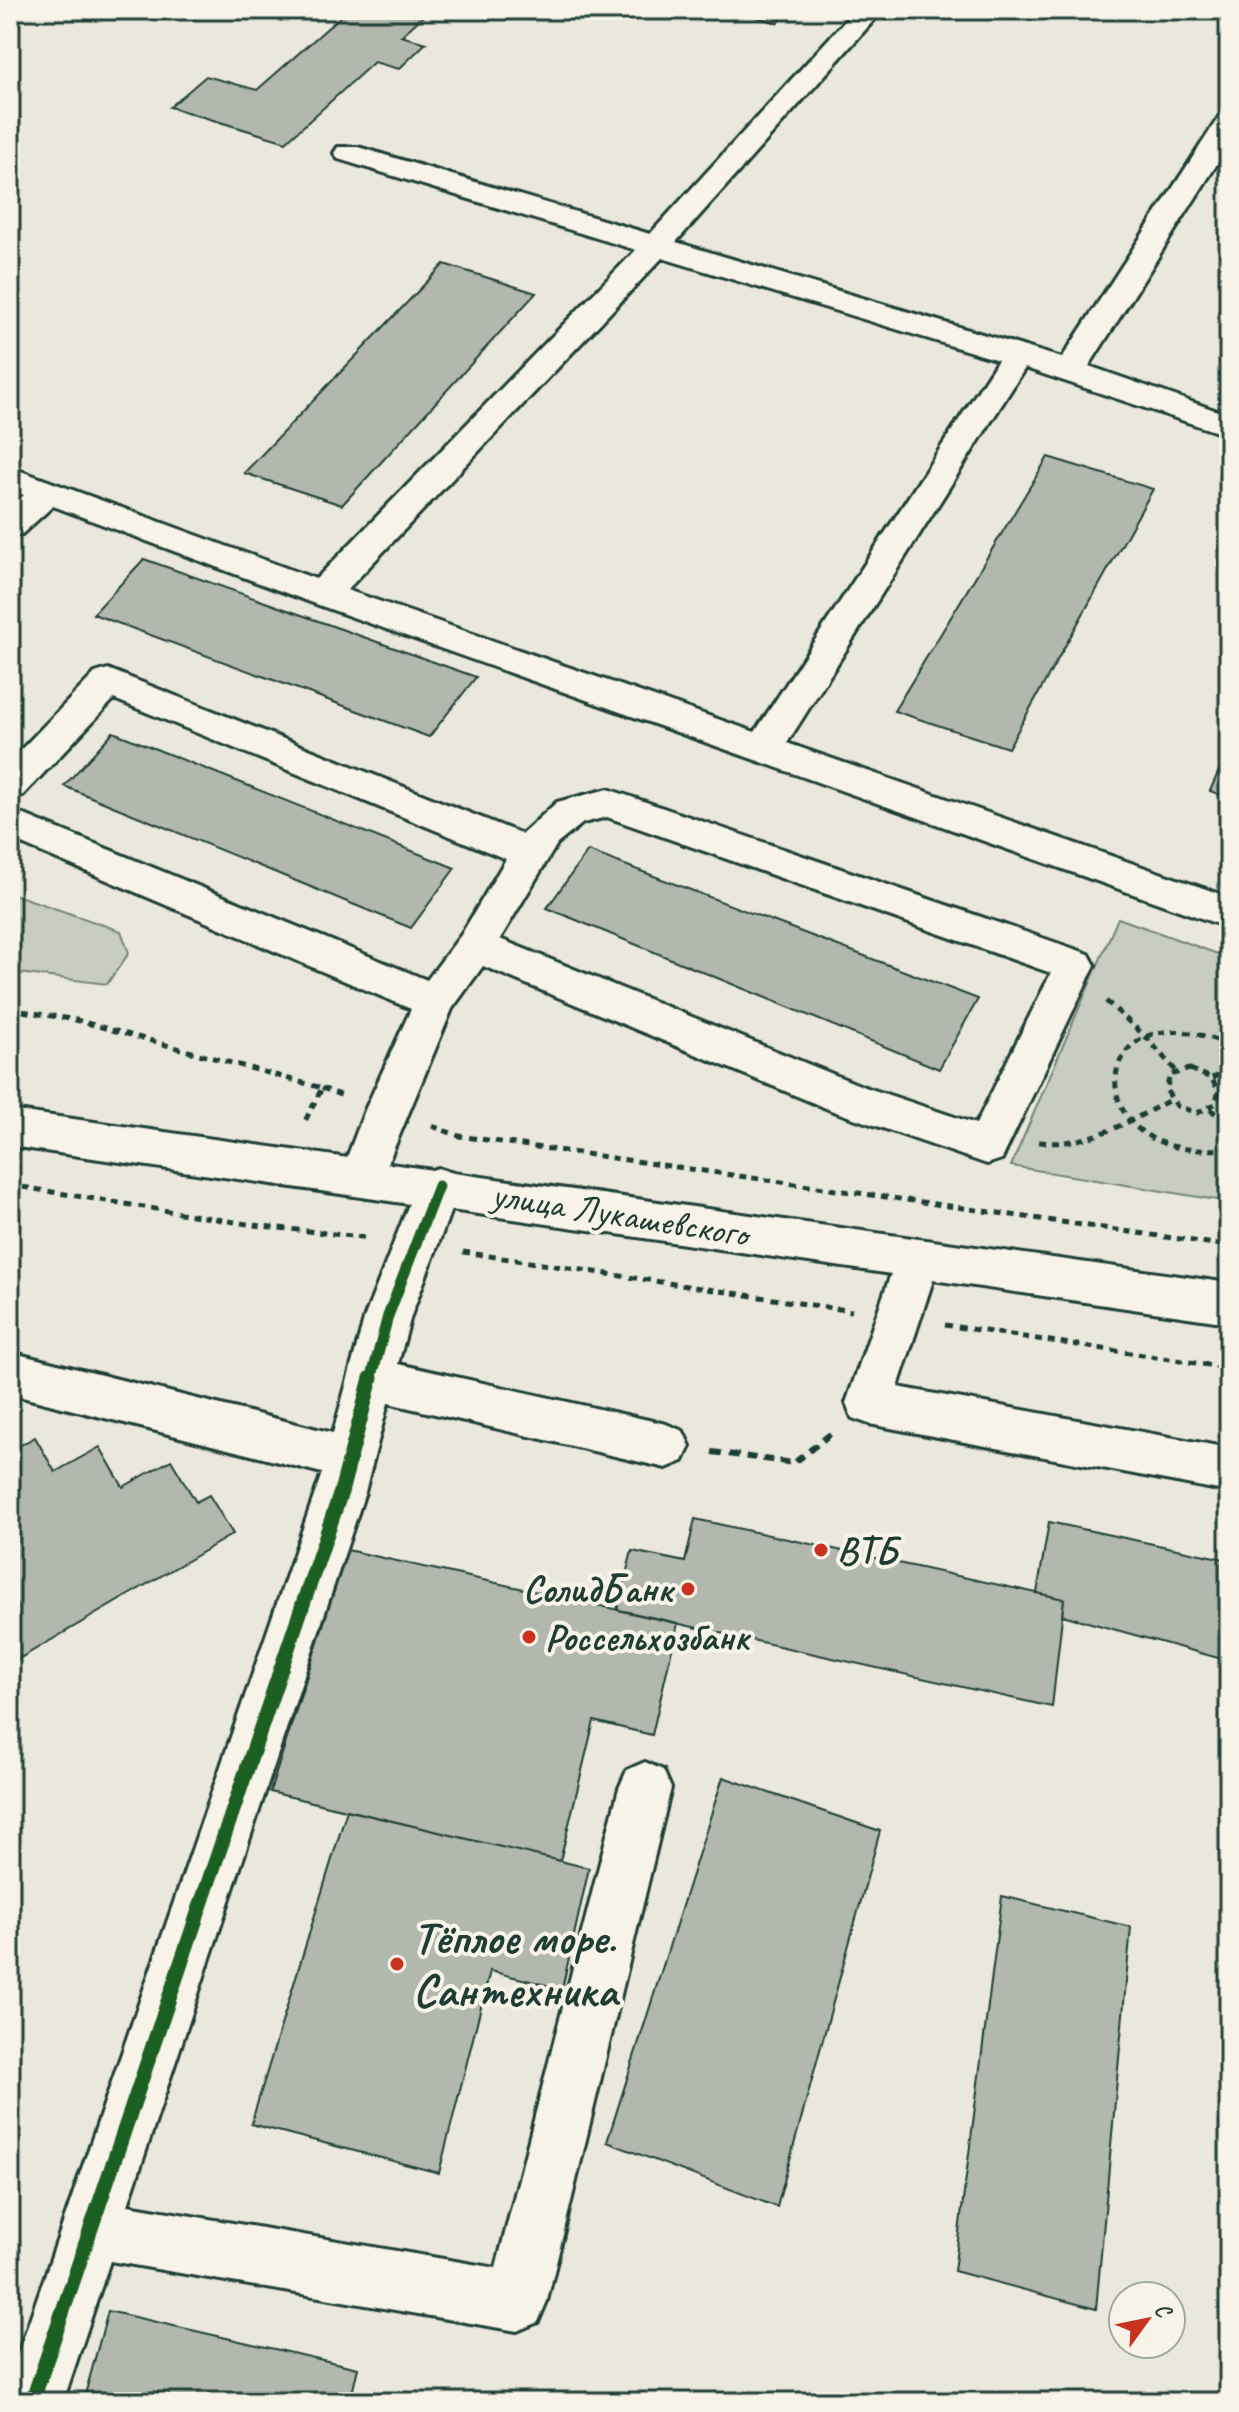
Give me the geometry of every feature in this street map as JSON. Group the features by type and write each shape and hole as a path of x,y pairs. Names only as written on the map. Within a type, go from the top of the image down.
{"main road":[{"path":"322,594 658,244 870,10"},
{"path":"1070,371 1229,123"},
{"path":"348,153 658,244 1070,371 1229,426"},
{"path":"763,750 1017,355"},
{"path":"10,478 322,594 1229,913"},
{"path":"10,526 47,493"},
{"path":"10,785 108,682 530,853"},
{"path":"362,1176 386,1110 435,1001 475,946 543,834 571,812 608,803 1075,965 987,1146 848,1099 475,946"},
{"path":"10,823 435,1001"},
{"name":"улица Лукашевского","path":"10,1128 281,1169 438,1186 1229,1303"},
{"path":"32,2402 336,1507 388,1316 438,1186"},
{"path":"918,1259 869,1403 1229,1470"},
{"path":"10,1373 347,1458"},
{"path":"373,1379 666,1446"},
{"path":"90,2228 517,2301 645,1788"}],"path":[{"path":"1068,980 1100,995 1146,1037 1176,1071"},
{"path":"10,1009 76,1020 322,1088 459,1136 1229,1246"},
{"path":"1229,1045 1199,1032 1180,1030 1146,1037 1131,1045 1115,1072 1119,1104 1142,1132 1176,1149 1195,1153 1229,1148"},
{"path":"1198,1070 1211,1078 1219,1098 1210,1109 1189,1112 1170,1100 1164,1087 1176,1071 1198,1070"},
{"path":"1211,1078 1229,1070"},
{"path":"253,1225 322,1088"},
{"path":"987,1146 1032,1141 1060,1146 1086,1140 1170,1100"},
{"path":"1210,1109 1229,1125"},
{"path":"10,1185 253,1225 374,1239"},
{"path":"458,1251 1229,1368"},
{"path":"666,1446 794,1463 869,1403"}],"shaded area":[{"path":"10,893 121,931 129,953 107,984 10,972"},
{"path":"1118,918 1229,958 1229,1202 1011,1166"}],"building":[{"path":"348,10 430,10 401,36 426,43 399,69 374,62 286,142 170,107 206,76 257,90"},
{"path":"727,10 789,10 778,23"},
{"path":"444,264 536,293 342,505 244,473"},
{"path":"1048,457 1153,489 1008,748 894,711"},
{"path":"144,559 476,677 429,737 93,614"},
{"path":"113,732 455,868 411,928 64,786"},
{"path":"1229,748 1229,798 1210,791"},
{"path":"588,851 978,999 939,1069 547,908"},
{"path":"35,1437 55,1472 100,1447 123,1487 171,1460 196,1502 209,1495 233,1534 10,1664 10,1451"},
{"path":"695,1519 1064,1599 1052,1707 617,1610 632,1551 685,1562"},
{"path":"1049,1522 1229,1560 1229,1661 1062,1615 1064,1599 1037,1593"},
{"path":"347,1550 678,1623 652,1735 594,1721 560,1861 270,1792"},
{"path":"723,1777 880,1831 777,2207 607,2142"},
{"path":"347,1810 589,1868 562,1989 490,1971 439,2173 251,2124"},
{"path":"1002,1896 1131,1927 1096,2309 954,2271"},
{"path":"108,2311 358,2368 350,2402 83,2402"}],"cycle path":[{"path":"32,2402 341,1492 388,1316 438,1186"}],"place":[{"name":"ВТБ","path":"821,1550"},
{"name":"СолидБанк","path":"688,1589"},
{"name":"Россельхозбанк","path":"529,1637"},
{"name":"Тёплое море. Сантехника","path":"397,1964"}]}
